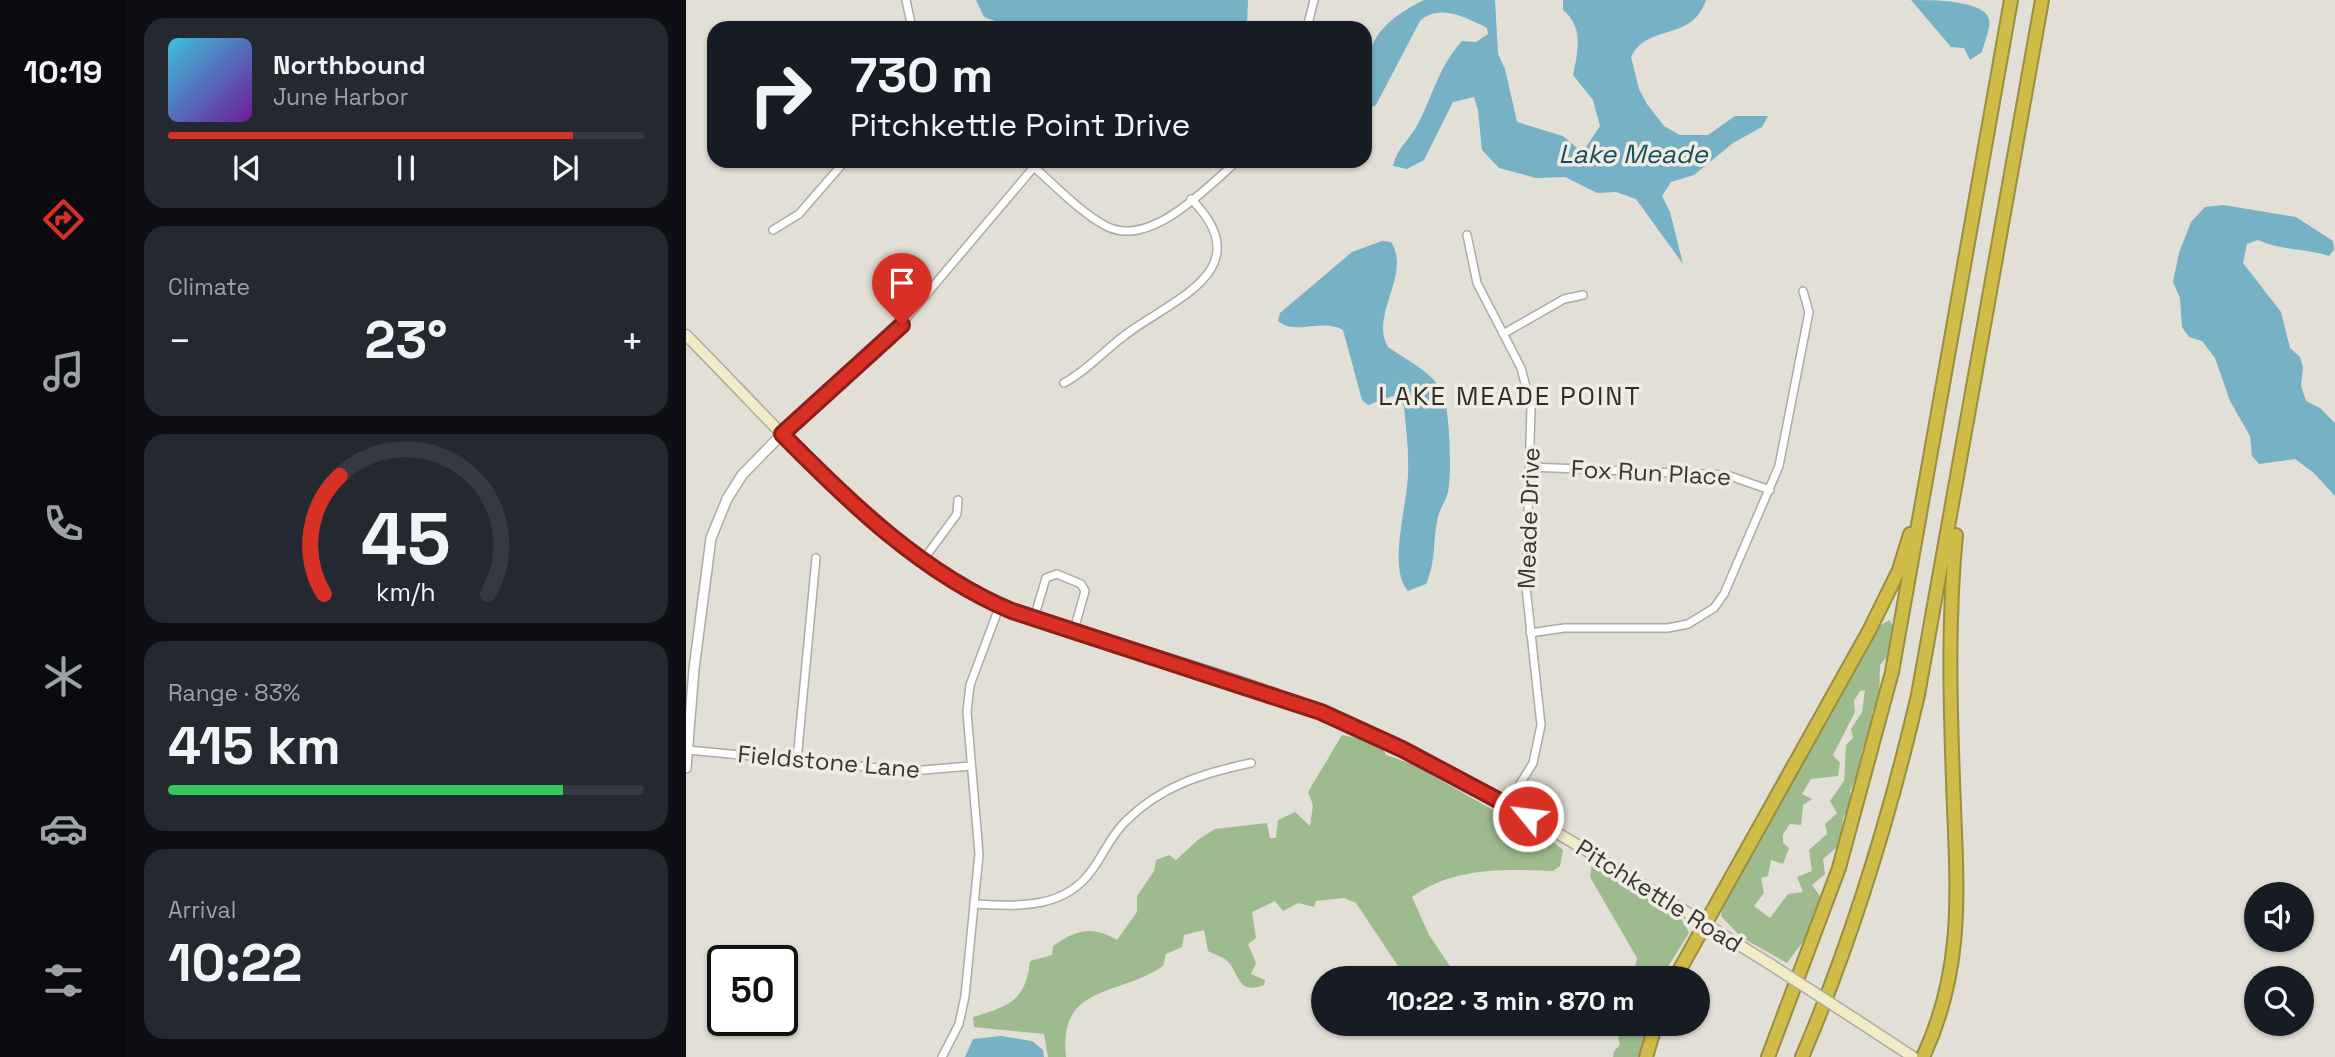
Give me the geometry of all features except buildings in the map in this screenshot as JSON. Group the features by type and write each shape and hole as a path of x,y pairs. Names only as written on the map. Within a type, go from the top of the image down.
{"highway":[{"path":"1768,1057 1817,934 1860,801 1892,672 2011,0"},
{"path":"1802,1057 1847,942 1892,802 1926,659 2042,0"},
{"path":"1923,1057 1946,998 1957,931 1949,622 1962,457"},
{"path":"1681,966 1890,590 1906,545 1930,458"},
{"path":"1646,1057 1652,1036"}],"main road":[{"name":"Pitchkettle Road","path":"686,335 782,434 862,510 966,589 1000,606 1034,618 1316,710 1402,749 1507,805 1703,923 1913,1057"}],"street":[{"path":"906,0 910,21"},
{"path":"1309,21 1314,0"},
{"path":"773,230 792,220 839,168"},
{"path":"686,768 711,538 727,499 742,475 782,434 820,397 860,366 894,334 1033,168"},
{"path":"1035,168 1100,222 1117,231 1136,232 1155,226 1229,168"},
{"path":"1064,383 1088,368 1130,331 1185,298 1202,283 1215,257 1214,238 1205,215 1191,199"},
{"name":"Meade Drive","path":"1467,234 1477,283 1528,389 1532,423 1526,549 1530,633 1541,717 1540,740 1529,771 1507,805"},
{"path":"1530,633 1564,628 1668,628 1700,618 1724,594 1779,466 1810,312 1804,291"},
{"path":"1503,334 1564,299 1583,295"},
{"name":"Fox Run Place","path":"1530,467 1727,475 1770,490"},
{"path":"924,559 957,514 958,500"},
{"path":"797,760 816,558"},
{"path":"1034,618 1046,578 1057,573 1081,584 1085,591 1074,630"},
{"path":"942,1057 959,1024 965,996 979,854 967,712 970,685 1000,606"},
{"name":"Fieldstone Lane","path":"688,750 911,771 971,766"},
{"path":"974,904 1028,906 1068,893 1091,872 1126,821 1152,799 1192,777 1251,763"}],"green space":[{"path":"1890,620 1894,631 1890,653 1880,665 1879,701 1872,712 1874,724 1862,750 1858,773 1850,791 1852,805 1843,817 1841,844 1823,859 1825,874 1812,885 1820,896 1813,928 1787,963 1741,937 1721,916 1724,902 1875,628","holes":["1865,690 1862,712 1851,729 1853,738 1846,745 1844,781 1830,801 1837,813 1825,824 1827,834 1809,850 1812,871 1797,877 1803,892 1788,894 1770,918 1754,906 1764,893 1761,878 1768,876 1771,860 1783,864 1789,848 1783,843 1783,834 1790,824 1801,825 1803,805 1812,799 1802,794 1811,779 1838,776 1840,763 1833,755 1855,712 1854,701 1860,691"]},
{"path":"1342,735 1380,743 1386,755 1412,764 1500,814 1536,828 1563,850 1560,866 1553,871 1498,870 1462,875 1428,887 1412,897 1429,935 1450,966 1398,966 1356,903 1344,898 1316,901 1314,907 1298,903 1283,911 1275,901 1252,912 1256,938 1248,944 1256,963 1251,974 1265,980 1264,985 1255,988 1243,985 1225,959 1208,951 1204,930 1184,935 1182,947 1166,954 1163,966 1146,976 1095,995 1082,1004 1072,1016 1066,1033 1066,1057 1048,1057 1044,1034 974,1027 973,1017 1014,1000 1024,985 1030,961 1052,955 1053,946 1061,941 1084,931 1100,932 1117,940 1137,912 1137,896 1154,871 1156,860 1169,855 1176,860 1199,839 1215,829 1267,823 1270,838 1276,838 1278,820 1295,812 1310,826 1313,805 1308,792"},
{"path":"1599,863 1651,891 1674,909 1689,933 1668,966 1635,966 1637,958 1590,877 1592,864"},
{"path":"1618,1036 1644,1036 1640,1057 1613,1057 1614,1051 1620,1045"}],"water":[{"path":"976,0 1248,0 1247,21 995,21 984,17"},
{"name":"Lake Meade","path":"1424,0 1495,0 1498,54 1505,69 1517,122 1563,136 1577,148 1586,147 1600,126 1593,100 1573,75 1578,48 1577,32 1570,17 1563,10 1563,0 1706,0 1690,22 1648,39 1631,57 1639,89 1647,104 1664,126 1680,135 1708,135 1735,116 1768,116 1762,127 1733,143 1694,175 1671,182 1662,196 1670,212 1683,264 1636,199 1616,192 1597,193 1565,177 1536,178 1499,168 1482,150 1474,97 1453,102 1424,160 1407,169 1393,166 1418,124 1454,51 1462,41 1476,42 1488,34 1487,28 1454,14 1436,13 1420,21 1376,105 1372,107 1372,46 1381,31 1406,10"},
{"path":"1911,0 1956,2 1978,8 1985,13 1989,23 1982,52 1970,60 1964,48 1951,47"},
{"path":"2223,205 2296,217 2333,241 2334,250 2329,256 2258,240 2247,244 2243,263 2281,312 2290,348 2300,357 2303,368 2301,386 2306,401 2320,408 2335,423 2335,496 2314,473 2295,459 2259,464 2252,456 2250,436 2230,401 2215,358 2202,341 2189,337 2182,327 2180,298 2173,282 2179,253 2191,222 2205,207"},
{"path":"1382,241 1391,242 1397,267 1383,322 1388,347 1425,372 1437,384 1445,399 1448,425 1449,483 1436,526 1432,567 1426,584 1408,591 1402,581 1399,567 1408,473 1404,407 1400,399 1392,396 1368,405 1362,400 1343,330 1327,326 1293,327 1278,321 1280,313 1352,252"},
{"path":"1001,1036 1032,1041 1043,1050 1044,1057 965,1057 973,1039"}],"district":[{"name":"LAKE MEADE POINT","path":"1510,396"}],"route":[{"path":"902,325 860,366 837,382 782,434 862,510 924,559 966,589 1012,611 1224,678 1335,717 1455,776 1528,816"}]}
